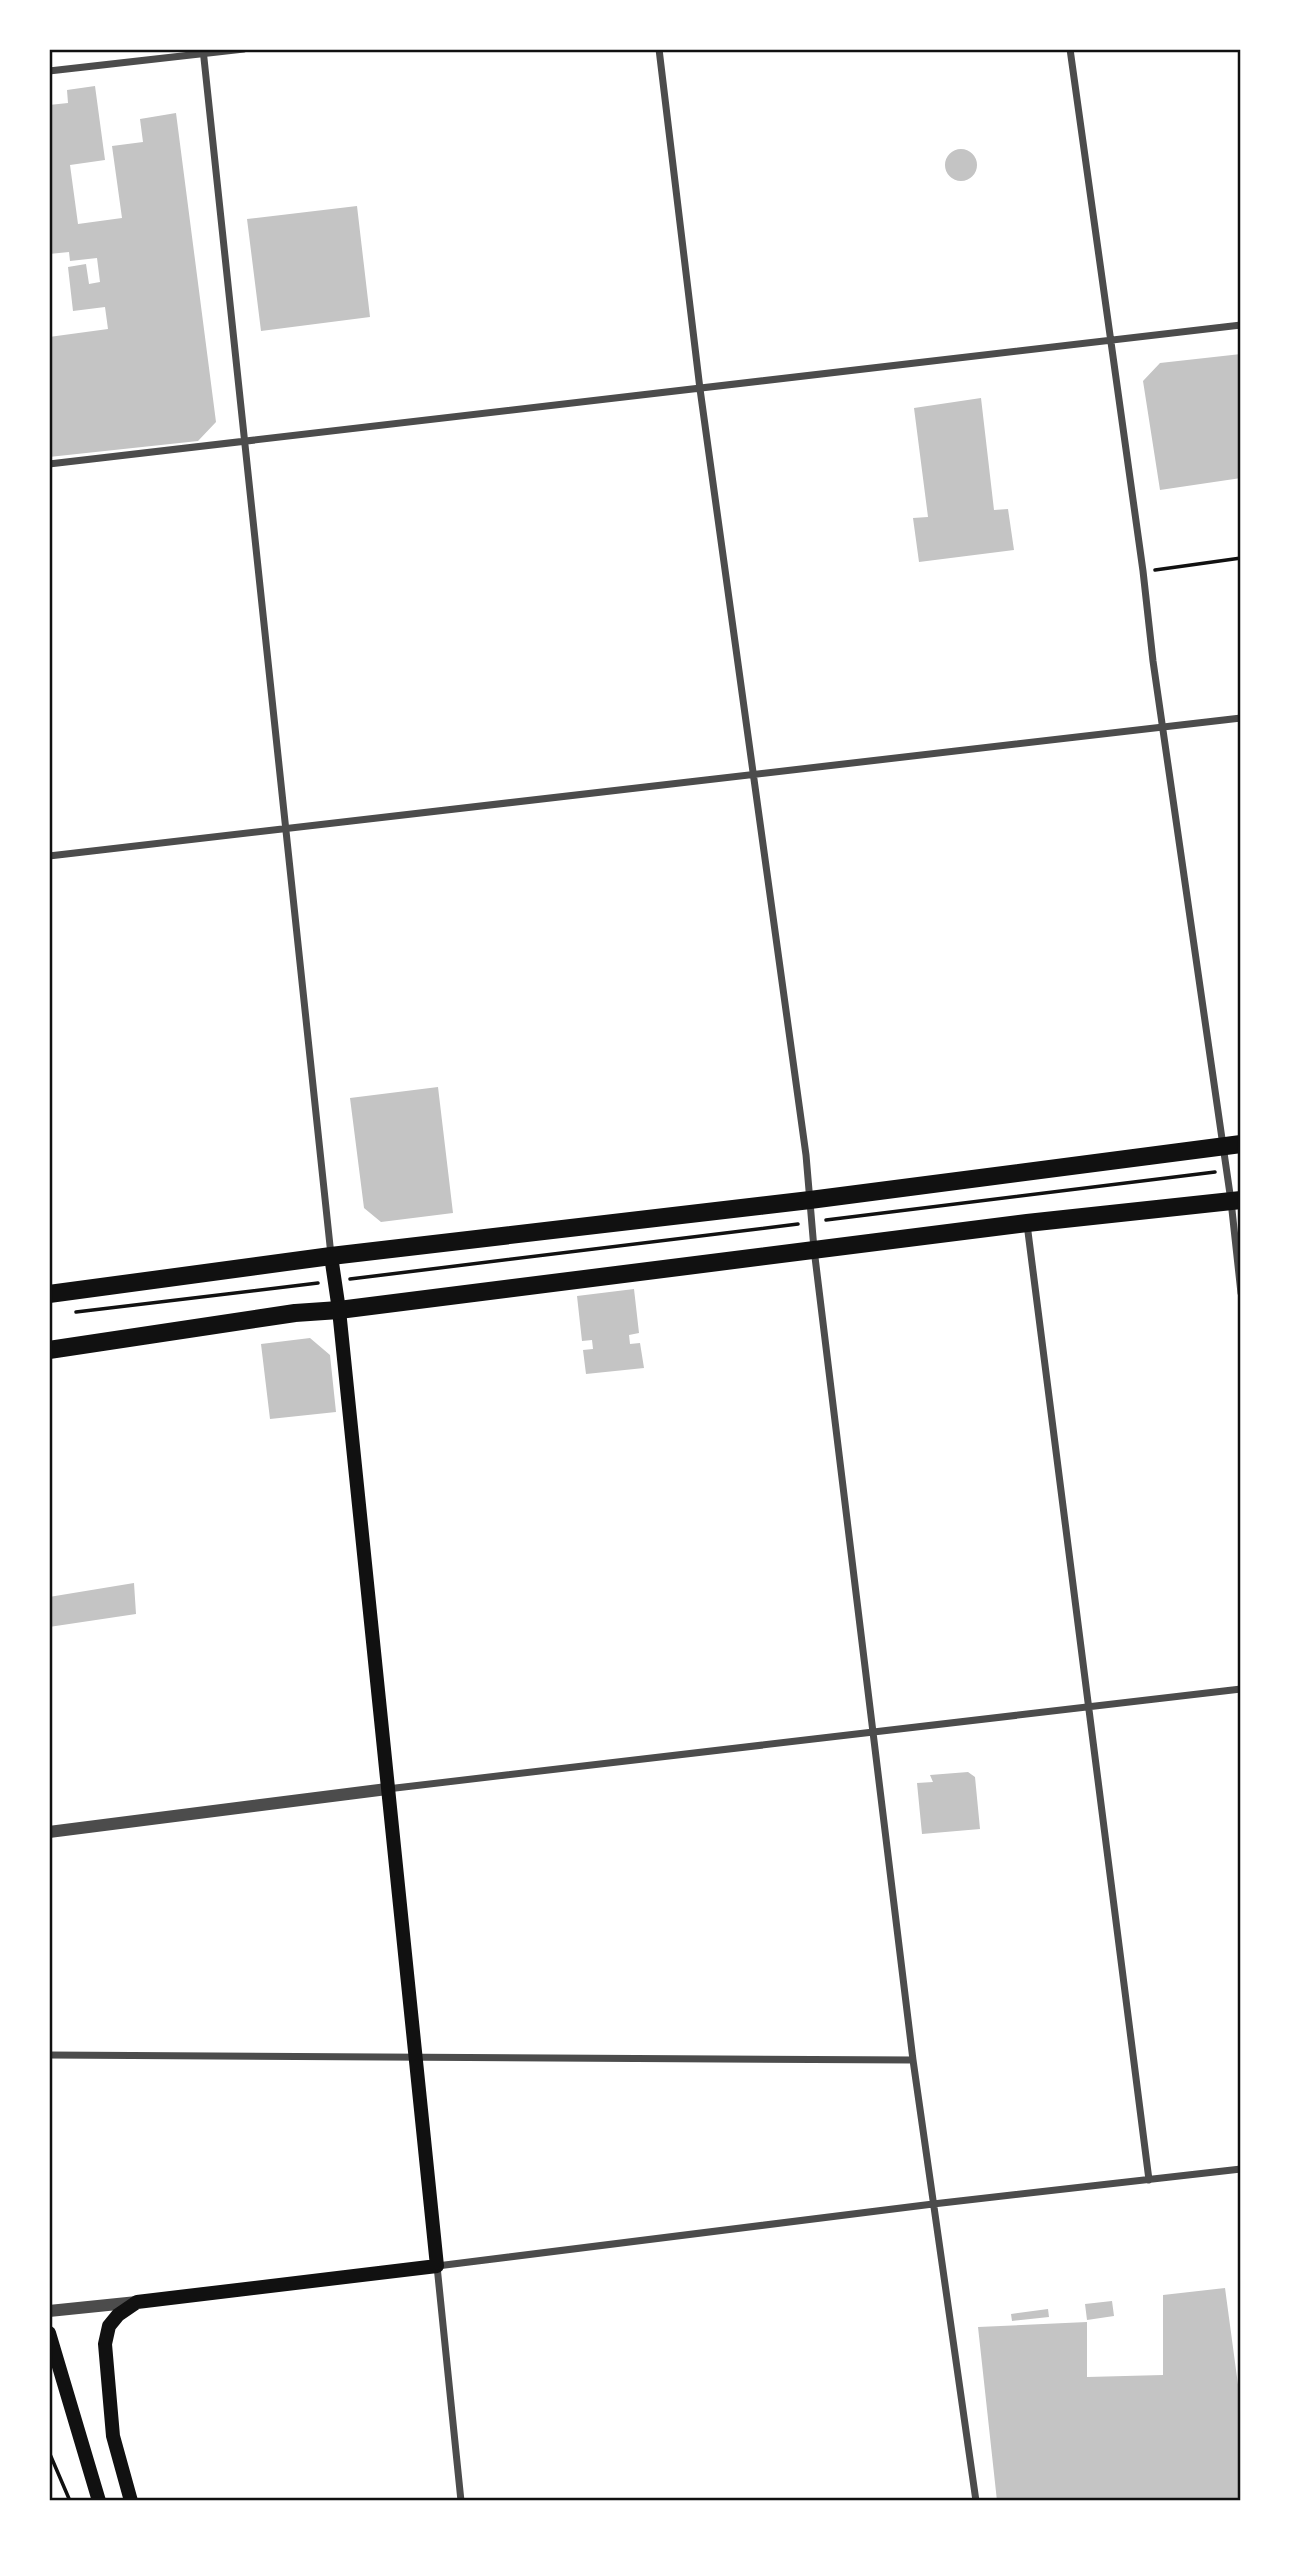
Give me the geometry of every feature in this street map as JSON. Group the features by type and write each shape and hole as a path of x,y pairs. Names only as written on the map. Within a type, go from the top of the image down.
{"main road":[{"path":"49,1294 331,1256 810,1200 1232,1145"},
{"path":"49,1350 295,1314 765,1258 1027,1223 1236,1200"},
{"path":"131,2501 113,2436 105,2344 109,2326 118,2315 137,2302 437,2266 339,1310 331,1256"},
{"path":"49,2333 99,2501"}],"street":[{"path":"49,71 203,51 244,49"},
{"path":"659,49 700,389 810,1200 913,2060 976,2501"},
{"path":"1070,49 1162,727 1232,1145 1227,1171 1236,1200 1241,1293"},
{"path":"203,51 331,1256"},
{"path":"49,464 1241,325"},
{"path":"49,856 1241,718"},
{"path":"1027,1223 1149,2180"},
{"path":"49,1832 387,1789 1241,1689"},
{"path":"49,2055 913,2060"},
{"path":"461,2501 437,2266 933,2204 1241,2169"},
{"path":"49,2311 137,2302"}],"path":[{"path":"1143,572 1241,558"},
{"path":"76,1312 1227,1171"},
{"path":"49,2452 70,2501"}],"building":[{"path":"95,86 105,160 70,165 78,224 122,218 112,146 143,142 140,119 176,113 216,422 198,441 49,457 49,337 108,329 105,307 73,311 68,267 86,264 89,284 100,282 97,258 70,261 69,252 49,254 49,105 68,103 67,90"},
{"path":"961,149 973,153 977,165 973,177 961,181 949,177 945,165 949,153"},
{"path":"357,206 370,317 261,331 247,219"},
{"path":"1241,354 1241,478 1160,490 1143,381 1160,363"},
{"path":"981,398 994,510 1008,509 1014,550 919,562 913,518 928,517 914,408"},
{"path":"438,1087 453,1213 381,1222 364,1208 350,1098"},
{"path":"634,1289 639,1333 629,1335 630,1344 640,1343 644,1368 586,1374 583,1350 593,1349 592,1340 582,1341 577,1296"},
{"path":"310,1338 330,1355 336,1412 270,1419 261,1344"},
{"path":"134,1583 136,1614 49,1627 49,1597"},
{"path":"968,1772 975,1777 980,1829 922,1834 917,1783 933,1782 930,1775"},
{"path":"1225,2288 1241,2407 1241,2501 997,2501 978,2327 1087,2322 1087,2377 1163,2375 1163,2295"},
{"path":"1112,2301 1114,2316 1087,2320 1085,2304"},
{"path":"1048,2309 1049,2317 1012,2321 1011,2314"}]}
